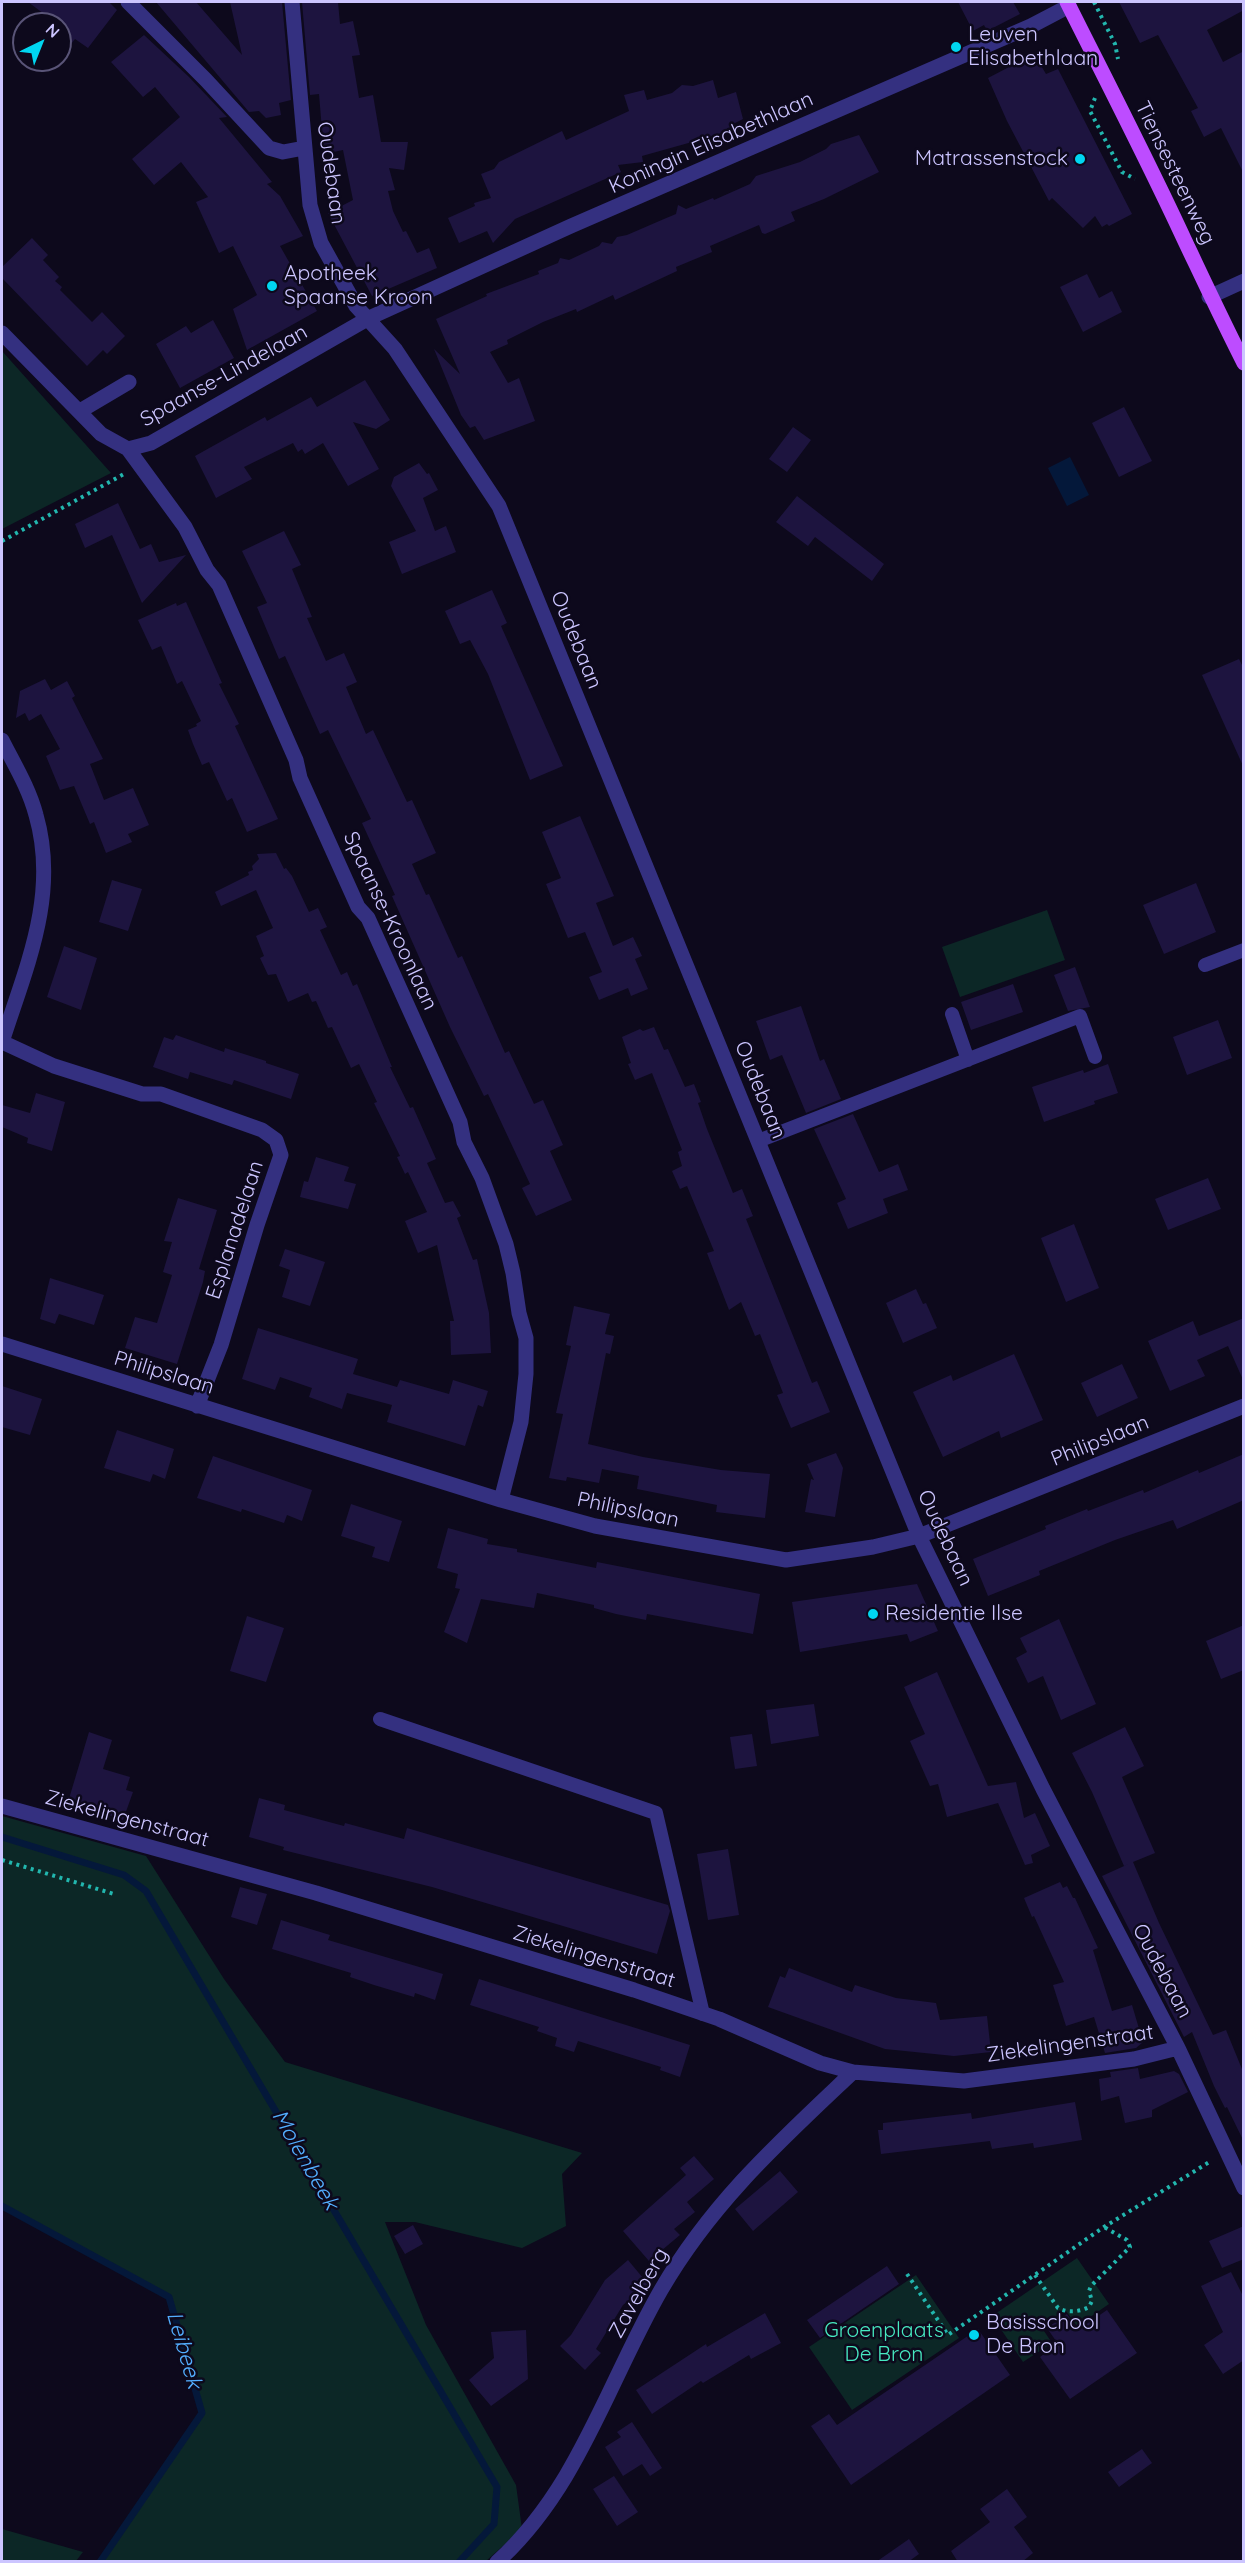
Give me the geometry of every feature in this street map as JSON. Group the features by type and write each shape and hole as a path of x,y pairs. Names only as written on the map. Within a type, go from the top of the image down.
{"main road":[{"name":"Tiensesteenweg","path":"1068,4 1184,239 1209,297 1244,363"}],"street":[{"path":"128,2 206,80 269,148 283,152 304,148"},
{"name":"Oudebaan","path":"292,2 310,205 321,243 356,306 395,349 500,506 919,1536 1044,1789 1178,2048 1244,2188"},
{"name":"Koningin Elisabethlaan","path":"369,318 580,222 1031,26 1068,4"},
{"path":"1209,297 1244,281"},
{"name":"Spaanse-Lindelaan","path":"128,449 151,443 369,318"},
{"name":"Spaanse-Kroonlaan","path":"2,333 101,434 128,449 185,527 207,570 219,585 296,760 300,778 358,907 368,918 460,1122 464,1142 482,1178 498,1220 513,1273 519,1313 526,1338 526,1374 521,1422 501,1500"},
{"path":"80,411 129,382"},
{"path":"2,740 36,813 40,832 44,886 38,930 2,1042"},
{"name":"Esplanadelaan","path":"2,1042 54,1066 142,1094 161,1094 262,1130 276,1140 281,1155 251,1244 221,1345 197,1406"},
{"name":"Philipslaan","path":"2,1344 501,1500 595,1526 786,1560 873,1547 919,1536 1244,1406"},
{"name":"Ziekelingenstraat","path":"2,1806 316,1893 623,1987 703,2014 820,2063 853,2072 964,2080 1134,2059 1178,2048"},
{"name":"Zavelberg","path":"497,2562 537,2521 572,2468 661,2290 700,2230 738,2183 853,2072"}],"lane":[{"path":"1204,964 1244,950"},
{"path":"952,1014 968,1060"},
{"path":"758,1142 1080,1016 1095,1057"},
{"path":"380,1719 656,1813 703,2014"}],"path":[{"path":"2,541 140,465"},
{"path":"2,1860 114,1894"},
{"path":"907,2274 948,2335 1104,2227 1169,2185 1227,2152"},
{"path":"1035,2275 1058,2308 1064,2311 1076,2311 1089,2307 1092,2301 1090,2286 1130,2247 1127,2240 1104,2227"}],"green space":[{"path":"2,351 111,473 2,529"},
{"path":"1047,910 1065,960 960,997 942,947"},
{"path":"2,1816 146,1856 224,1979 285,2062 582,2153 562,2174 566,2226 522,2248 415,2222 385,2222 426,2325 516,2485 522,2529 486,2561 99,2561 202,2413 169,2297 2,2209"},
{"name":"Groenplaats De Bron","path":"1077,2258 1109,2304 1077,2326 1066,2311 1042,2328 1052,2343 1023,2362 992,2316"},
{"name":"Groenplaats De Bron","path":"916,2275 959,2338 852,2410 809,2347"},
{"path":"2,2529 83,2552 76,2561 2,2561"}],"water":[{"path":"1070,457 1089,495 1067,506 1048,468"}],"building":[{"path":"28,2 109,2 117,10 88,48 75,39 72,43 72,12 41,12"},
{"path":"156,2 196,2 242,55 230,2 282,2 291,100 279,103 281,115 266,118 259,111 249,112"},
{"path":"302,2 338,2 340,24 353,21 360,55 352,56 359,98 373,95 381,142 408,142 404,170 389,168 395,190 388,191 393,211 403,232 406,231 417,253 429,248 437,268 372,296 328,213 353,200 343,150 324,154 319,94 310,95"},
{"path":"958,2 1013,2 1020,14 987,31 984,25 973,31"},
{"path":"1119,2 1244,2 1244,10 1207,30 1223,62 1244,51 1244,174 1221,128 1204,137 1191,111 1198,108 1158,35 1140,43"},
{"path":"144,35 227,117 219,118 272,182 267,184 280,196 303,236 280,246 317,311 247,350 233,309 257,295 233,246 219,253 196,202 208,197 181,162 154,185 132,159 180,117 155,87 143,97 111,62"},
{"path":"1034,54 1046,74 1058,69 1132,214 1109,226 1107,224 1102,227 1095,216 1083,228 1052,198 1049,201 1007,121 988,78"},
{"path":"713,80 718,98 736,92 743,119 731,125 733,128 717,135 642,156 643,162 618,165 621,172 515,219 493,243 487,231 459,243 448,218 475,206 474,203 491,198 481,174 494,169 499,162 562,131 566,140 629,111 624,95 644,90 647,100 672,93 682,85 693,86"},
{"path":"859,135 879,172 824,199 791,212 795,221 765,234 762,233 759,225 710,246 712,252 676,267 677,271 615,300 613,295 577,312 576,309 543,322 507,340 508,344 490,352 508,383 519,378 535,421 484,440 475,426 470,428 461,415 434,349 460,374 436,319 487,296 486,294 539,274 538,271 558,263 560,258 569,260 599,246 602,242 612,244 617,237 676,214 678,205 686,209 713,198 714,200 750,184 756,176 800,162 826,149 831,144"},
{"path":"32,238 48,255 43,260 59,277 55,281 62,287 60,290 92,322 102,312 125,336 107,354 103,350 87,366 2,278 2,267"},
{"path":"1087,274 1099,298 1112,291 1122,312 1083,332 1060,287"},
{"path":"213,320 234,358 180,388 156,344 186,326 191,333"},
{"path":"365,380 390,420 376,429 353,422 379,469 348,486 323,443 305,454 302,449 298,452 293,443 244,467 252,479 216,498 195,456 265,417 267,421 311,397 317,407"},
{"path":"1124,407 1152,461 1119,477 1092,423"},
{"path":"793,427 811,440 787,472 769,459"},
{"path":"419,463 427,474 429,473 438,490 423,498 435,531 446,526 456,552 402,574 389,542 416,531 391,486 394,477"},
{"path":"797,496 884,564 872,581 815,537 808,546 776,522"},
{"path":"118,503 140,549 151,544 159,562 186,555 142,603 112,535 85,548 75,524"},
{"path":"284,531 301,565 292,569 312,617 307,618 326,661 344,653 357,682 346,687 366,734 373,730 407,802 412,800 436,853 412,864 426,895 429,894 458,958 462,956 505,1053 509,1051 534,1104 543,1100 563,1145 550,1151 572,1200 536,1216 522,1188 530,1184 488,1094 484,1096 450,1027 392,896 395,895 362,823 371,819 328,730 320,734 285,656 279,659 257,607 267,603 242,551"},
{"path":"492,590 507,623 501,626 563,766 530,780 488,674 470,640 460,644 445,611"},
{"path":"186,602 222,683 219,684 239,724 235,726 278,819 247,832 232,798 227,801 209,762 202,765 188,730 197,726 196,724 201,721 182,681 177,684 161,646 152,650 138,620 176,603 177,606"},
{"path":"1239,659 1244,669 1244,768 1202,675"},
{"path":"45,679 51,690 67,681 75,696 72,698 103,759 90,764 104,800 133,788 149,825 128,834 132,842 106,853 94,822 90,824 74,786 60,790 46,756 60,749 41,714 29,721 25,713 16,718 20,691"},
{"path":"580,816 614,896 596,903 613,946 633,937 642,956 635,959 648,989 631,996 628,988 599,1000 589,977 602,972 585,932 568,938 546,884 561,878 542,832"},
{"path":"276,853 284,869 286,868 292,876 309,912 318,908 327,927 320,930 341,975 347,972 353,986 357,984 392,1067 390,1067 410,1108 413,1107 436,1159 427,1163 445,1203 453,1201 461,1216 457,1218 473,1260 477,1259 489,1313 491,1353 451,1355 450,1321 454,1321 437,1245 418,1253 405,1221 427,1212 408,1172 405,1174 397,1157 400,1156 374,1103 377,1102 359,1064 351,1068 332,1027 328,1028 316,1001 312,1002 308,993 288,1002 276,974 268,975 260,958 264,956 256,936 273,928 256,890 221,906 215,892 249,875 248,872 253,870 252,866 259,859 257,854"},
{"path":"112,880 142,889 128,931 99,922"},
{"path":"1196,883 1216,932 1164,954 1143,905"},
{"path":"64,946 97,958 81,1010 47,997"},
{"path":"1075,967 1090,1007 1068,1011 1054,975"},
{"path":"1013,984 1023,1012 971,1030 961,1002"},
{"path":"801,1006 820,1061 824,1059 841,1099 806,1113 782,1055 770,1060 756,1021"},
{"path":"1218,1020 1232,1058 1187,1075 1173,1037"},
{"path":"654,1027 664,1050 668,1049 685,1087 694,1084 707,1129 733,1193 742,1189 753,1216 746,1219 812,1383 817,1381 830,1412 791,1428 777,1395 783,1393 760,1334 755,1336 741,1302 729,1310 707,1253 714,1251 687,1186 680,1189 672,1171 682,1166 678,1152 682,1150 652,1073 635,1080 628,1064 631,1063 622,1037 640,1029 643,1031"},
{"path":"176,1035 224,1052 225,1048 266,1061 266,1063 299,1074 291,1099 234,1080 232,1085 190,1072 188,1079 153,1067 164,1037 173,1040"},
{"path":"1108,1064 1118,1093 1094,1101 1095,1104 1044,1122 1032,1087"},
{"path":"36,1093 65,1102 52,1151 27,1143 28,1138 2,1127 2,1105 30,1113"},
{"path":"853,1114 879,1172 898,1164 908,1190 883,1199 888,1213 848,1229 837,1203 846,1199 814,1129"},
{"path":"316,1157 349,1167 344,1181 356,1184 348,1209 300,1197 304,1181 308,1182"},
{"path":"1208,1178 1221,1209 1168,1230 1155,1199"},
{"path":"178,1198 217,1210 199,1269 205,1271 203,1282 177,1364 125,1348 135,1317 157,1323 172,1275 163,1272 172,1242 164,1241"},
{"path":"1074,1224 1099,1288 1066,1302 1041,1238"},
{"path":"285,1249 325,1262 310,1306 282,1297 290,1270 279,1266"},
{"path":"50,1278 104,1295 94,1325 59,1314 55,1324 40,1319"},
{"path":"916,1289 923,1304 926,1303 937,1328 903,1343 886,1303"},
{"path":"574,1306 610,1314 605,1334 614,1336 610,1354 606,1353 588,1444 643,1457 721,1470 770,1474 765,1518 716,1512 717,1505 637,1489 639,1476 602,1469 599,1483 567,1477 566,1481 549,1478 563,1414 556,1413 571,1346 566,1345"},
{"path":"1244,1318 1244,1382 1228,1346 1197,1360 1205,1376 1170,1391 1148,1341 1193,1321 1199,1336"},
{"path":"258,1328 358,1359 353,1374 397,1387 400,1380 449,1394 453,1380 488,1391 483,1407 478,1405 465,1446 387,1422 392,1405 347,1393 342,1409 309,1397 312,1388 280,1377 275,1390 242,1379"},
{"path":"1014,1354 1043,1420 1001,1438 999,1431 943,1457 913,1392 951,1375 953,1381"},
{"path":"1122,1364 1138,1398 1097,1417 1081,1383"},
{"path":"2,1386 42,1399 30,1435 2,1427"},
{"path":"117,1430 174,1449 165,1479 153,1474 150,1482 104,1468"},
{"path":"836,1453 843,1468 835,1517 805,1512 811,1479 814,1480 807,1464"},
{"path":"1244,1454 1244,1500 1177,1529 1173,1520 1115,1540 1039,1571 1040,1575 988,1596 973,1559 1046,1529 1045,1526 1087,1509 1088,1511 1143,1490 1144,1493 1198,1470 1199,1473"},
{"path":"213,1456 312,1490 302,1521 287,1515 284,1523 242,1509 241,1512 197,1498"},
{"path":"351,1504 402,1521 389,1562 372,1557 375,1547 341,1536"},
{"path":"448,1528 488,1539 487,1544 517,1549 517,1552 596,1568 597,1562 760,1594 753,1634 647,1614 646,1620 594,1608 594,1605 537,1593 534,1608 481,1599 467,1643 444,1632 460,1589 455,1588 458,1574 437,1568"},
{"path":"917,1584 938,1631 910,1642 907,1634 800,1652 792,1602"},
{"path":"247,1616 284,1628 266,1682 230,1671"},
{"path":"1059,1619 1096,1704 1061,1720 1043,1676 1028,1683 1016,1658 1027,1652 1020,1638"},
{"path":"1244,1625 1244,1670 1221,1679 1206,1641"},
{"path":"937,1672 988,1786 1016,1782 1024,1818 1035,1813 1050,1846 1031,1855 1033,1863 1025,1865 998,1803 947,1817 938,1784 930,1786 910,1741 925,1734 904,1687"},
{"path":"814,1704 819,1736 771,1744 766,1710"},
{"path":"1125,1727 1144,1766 1122,1777 1155,1853 1124,1866 1092,1792 1072,1753"},
{"path":"89,1732 112,1740 103,1769 130,1777 126,1790 133,1792 123,1820 68,1802"},
{"path":"752,1734 757,1766 735,1769 730,1737"},
{"path":"259,1798 285,1805 284,1810 404,1839 407,1828 668,1905 670,1911 657,1954 432,1887 283,1850 284,1847 249,1837"},
{"path":"728,1849 739,1915 708,1920 697,1854"},
{"path":"1133,1862 1159,1923 1213,2035 1226,2030 1244,2074 1244,2142 1214,2086 1192,2032 1184,2037 1102,1876"},
{"path":"1060,1882 1063,1888 1067,1886 1075,1898 1098,1948 1093,1950 1112,2011 1132,2005 1143,2042 1136,2048 1105,2053 1094,2017 1066,2026 1053,1985 1064,1982 1024,1898"},
{"path":"240,1887 267,1894 257,1925 231,1917"},
{"path":"281,1920 330,1935 328,1940 443,1974 435,2000 415,1993 414,1997 374,1985 350,1977 351,1973 272,1949"},
{"path":"789,1968 852,1992 855,1985 896,1998 936,2003 940,2020 987,2016 991,2052 954,2056 885,2049 768,2007 780,1976 785,1978"},
{"path":"479,1979 690,2045 680,2077 660,2070 661,2067 578,2041 574,2052 555,2046 557,2038 537,2031 539,2027 470,2005"},
{"path":"1138,2068 1140,2079 1174,2071 1179,2074 1188,2092 1152,2110 1152,2117 1125,2123 1119,2096 1101,2101 1099,2079 1111,2077 1110,2072"},
{"path":"1075,2102 1082,2140 1034,2148 1033,2143 992,2149 990,2141 881,2154 878,2130 883,2130 883,2123 971,2113 972,2119"},
{"path":"694,2156 714,2179 687,2202 695,2212 674,2229 680,2235 649,2261 623,2231 686,2175 680,2168"},
{"path":"780,2171 798,2192 753,2231 735,2209"},
{"path":"413,2225 423,2244 405,2254 394,2236"},
{"path":"1244,2226 1244,2259 1222,2268 1209,2241"},
{"path":"628,2260 648,2284 623,2305 596,2349 601,2353 585,2370 560,2346 571,2335 605,2280"},
{"path":"887,2266 899,2284 820,2338 807,2320"},
{"path":"1231,2272 1244,2298 1244,2360 1223,2374 1204,2345 1223,2332 1201,2286"},
{"path":"1107,2310 1137,2353 1070,2399 1040,2357 1058,2344 1047,2328 1067,2314 1078,2330"},
{"path":"765,2313 781,2343 751,2359 749,2355 703,2383 701,2381 652,2414 636,2390 706,2344 707,2347"},
{"path":"978,2329 1010,2375 851,2485 811,2426 829,2414 837,2425"},
{"path":"526,2330 528,2379 491,2406 469,2380 494,2358 491,2332"},
{"path":"632,2422 662,2468 650,2476 642,2464 623,2476 605,2447 621,2437 617,2432"},
{"path":"1142,2449 1152,2463 1119,2487 1108,2472"},
{"path":"614,2476 638,2512 617,2526 593,2489"},
{"path":"1007,2489 1027,2517 1014,2527 1033,2553 1022,2562 958,2562 951,2551 990,2522 980,2509"},
{"path":"909,2539 919,2554 908,2562 876,2562"}],"waterway":[{"name":"Molenbeek","path":"2,1837 124,1875 146,1891 497,2487 494,2524 459,2562"},
{"name":"Leibeek","path":"2,2206 169,2297 202,2413 100,2562"}],"place":[{"name":"Leuven Elisabethlaan","path":"956,47"},
{"name":"Matrassenstock","path":"1080,159"},
{"name":"Apotheek Spaanse Kroon","path":"272,286"},
{"name":"Residentie Ilse","path":"873,1614"},
{"name":"Basisschool De Bron","path":"974,2335"}]}
